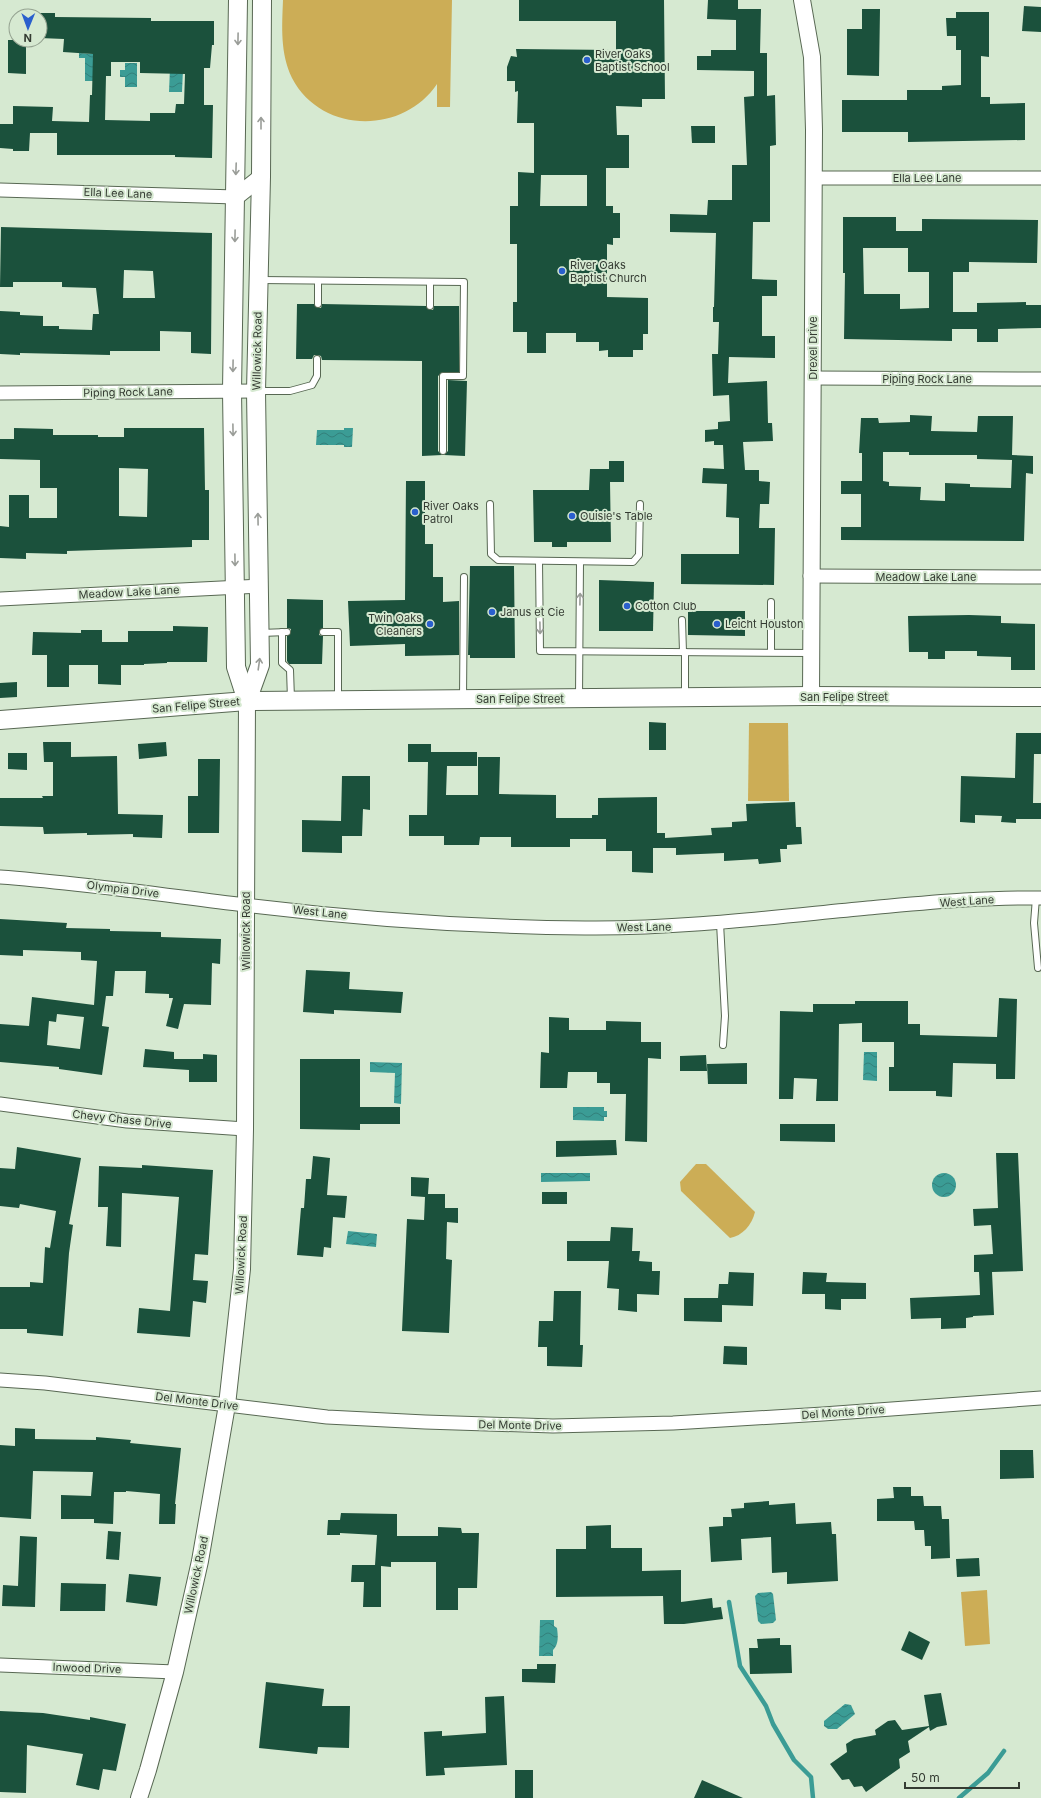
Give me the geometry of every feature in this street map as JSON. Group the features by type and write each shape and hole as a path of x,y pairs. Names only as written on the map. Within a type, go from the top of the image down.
{"main road":[{"name":"Willowick Road","path":"238,0 232,391 236,667 247,701"},
{"name":"Willowick Road","path":"247,701 260,665 256,391 261,177 262,0"},
{"name":"San Felipe Street","path":"0,720 247,701 811,696 1041,697"}],"street":[{"name":"Drexel Drive","path":"802,0 812,57 814,178 810,576 811,696"},
{"path":"236,197 261,177"},
{"name":"Ella Lee Lane","path":"814,178 1041,178"},
{"name":"Ella Lee Lane","path":"0,190 236,197 260,202"},
{"name":"Piping Rock Lane","path":"813,378 1041,379"},
{"name":"Piping Rock Lane","path":"0,393 256,391"},
{"name":"Meadow Lake Lane","path":"810,576 1041,577"},
{"name":"Meadow Lake Lane","path":"0,599 259,586"},
{"name":"Willowick Road","path":"139,1798 175,1672 200,1562 227,1405 242,1269 245,1129 247,701"},
{"name":"Olympia Drive","path":"0,877 60,881 246,905"},
{"name":"West Lane","path":"246,905 401,920 490,926 588,928 690,925 918,904 1007,898 1039,898"},
{"name":"Chevy Chase Drive","path":"0,1104 127,1121 245,1129"},
{"name":"Del Monte Drive","path":"0,1380 45,1383 327,1417 554,1426 697,1421 1041,1398"},
{"name":"Inwood Drive","path":"0,1665 175,1672"}],"lane":[{"path":"258,280 464,282 463,376 443,376 443,451"},
{"path":"318,281 318,304"},
{"path":"430,282 430,306"},
{"path":"256,391 290,392 312,385 317,376 317,360"},
{"path":"490,504 491,554 498,560 539,562 633,562 639,555 640,504"},
{"path":"539,562 540,651 811,653"},
{"path":"579,698 580,562"},
{"path":"463,699 464,577"},
{"path":"771,602 772,652"},
{"path":"682,620 686,698"},
{"path":"259,633 284,632 282,663 290,670 291,701"},
{"path":"323,632 338,632 338,700"},
{"path":"1038,968 1034,923 1039,898"},
{"path":"720,923 725,1016 723,1045"}],"shaded area":[{"path":"283,0 452,0 450,107 437,107 437,84 422,101 404,112 384,119 363,121 342,118 322,110 305,96 292,78 288,69 285,59 283,40"},
{"path":"749,723 788,723 789,801 748,801"},
{"path":"696,1164 706,1164 755,1212 752,1221 739,1235 730,1238 681,1191 680,1182"},
{"path":"987,1590 990,1644 965,1646 961,1592"}],"water":[{"path":"79,53 93,54 93,81 85,81 85,58 79,58"},
{"path":"125,63 137,63 137,87 125,87 125,77 120,77 120,70 125,70"},
{"path":"170,68 183,69 182,92 169,92"},
{"path":"344,428 353,428 352,447 344,447 344,445 316,445 317,430 344,430"},
{"path":"864,1052 877,1052 877,1081 863,1080"},
{"path":"370,1062 402,1063 401,1104 394,1103 395,1073 370,1072"},
{"path":"573,1107 604,1107 604,1111 607,1111 607,1117 604,1117 604,1121 573,1120"},
{"path":"541,1173 590,1173 590,1181 541,1182"},
{"path":"944,1173 953,1176 956,1185 953,1194 944,1197 935,1194 932,1185 935,1176"},
{"path":"348,1231 377,1234 376,1247 346,1244"},
{"path":"771,1592 773,1594 776,1620 773,1623 761,1624 758,1621 755,1596 758,1593"},
{"path":"540,1620 554,1620 554,1626 557,1628 558,1640 553,1650 553,1656 539,1656"},
{"path":"845,1704 851,1705 855,1714 837,1729 828,1729 824,1726 824,1721"}],"building":[{"path":"519,0 664,0 665,99 642,99 642,107 616,106 617,135 629,135 629,168 606,168 606,206 613,206 613,213 620,213 620,238 613,238 613,245 607,244 607,297 648,298 648,334 643,334 643,350 633,350 633,357 608,357 608,350 599,351 599,342 576,342 576,333 546,333 546,353 527,353 527,332 513,332 513,302 517,302 517,244 510,244 510,206 518,206 518,172 534,173 534,123 517,123 518,91 515,92 515,81 507,81 507,67 511,56 517,57 516,49 616,50 616,21 519,21","holes":["541,175 587,175 587,206 540,206"]},
{"path":"708,0 738,0 738,9 761,9 760,53 767,53 767,96 775,95 776,145 770,146 770,222 753,222 752,279 777,280 777,296 762,296 762,336 775,336 775,358 729,357 728,383 767,381 768,423 772,423 773,441 743,442 745,470 759,470 759,481 770,482 769,504 760,504 759,528 775,528 774,585 681,584 681,554 739,554 739,518 726,517 727,484 702,483 703,468 724,469 723,445 714,445 714,441 705,442 705,430 718,429 718,422 730,421 729,395 713,396 712,354 718,354 719,322 713,322 716,233 670,232 670,214 707,215 708,200 732,200 732,165 747,165 744,97 754,96 754,71 697,70 697,56 711,56 711,50 736,50 736,20 707,19"},
{"path":"1024,6 1041,7 1041,32 1022,31"},
{"path":"862,9 880,9 879,76 847,75 847,29 862,29"},
{"path":"956,12 989,12 989,57 981,56 981,97 990,97 990,104 1025,103 1025,140 908,142 908,132 842,132 842,100 907,100 907,90 942,90 942,86 961,85 961,50 956,50 956,36 947,36 946,18 956,18"},
{"path":"48,13 55,13 55,17 151,18 151,21 214,21 214,45 212,45 210,68 204,68 204,105 213,105 212,158 175,157 175,155 57,155 57,133 30,133 29,151 13,151 13,149 0,148 0,124 13,124 13,106 53,107 52,121 89,122 90,95 92,95 93,54 63,52 64,39 48,38","holes":["111,62 140,62 140,73 185,74 184,104 176,104 175,113 150,113 150,121 105,120 106,76 111,76"]},
{"path":"8,48 26,48 26,74 8,73"},
{"path":"691,126 715,126 715,143 692,143"},
{"path":"843,217 896,217 896,231 922,231 922,219 1038,220 1037,263 969,262 969,272 953,272 953,312 977,312 977,303 1026,302 1026,305 1041,305 1041,328 998,329 998,342 977,342 977,329 952,329 952,341 844,339 845,273 843,273","holes":["863,248 908,248 908,272 929,272 929,308 900,309 900,294 864,294"]},
{"path":"1,227 212,233 211,354 191,353 191,332 160,331 160,351 110,351 110,355 0,354 0,311 20,312 20,315 43,316 43,326 59,326 59,329 92,330 93,314 99,314 96,288 62,287 62,282 13,282 13,287 0,287","holes":["124,270 153,271 155,298 123,298"]},
{"path":"297,304 314,304 318,308 321,308 322,304 426,306 430,310 433,310 434,306 459,306 459,372 443,372 438,376 438,451 442,455 422,456 422,361 322,360 321,356 317,355 314,355 312,359 296,359"},
{"path":"448,380 467,381 465,456 444,455 448,451"},
{"path":"910,415 932,416 931,431 977,432 978,416 1013,416 1012,455 1033,456 1033,474 1026,473 1024,541 841,540 841,527 861,527 861,494 841,494 841,481 862,481 862,453 859,453 861,418 878,418 879,423 910,422","holes":["883,452 909,452 909,455 977,455 977,459 1012,460 1011,488 970,487 970,484 945,483 945,501 920,500 921,487 889,486 889,482 883,481"]},
{"path":"14,428 53,429 53,435 98,435 98,437 124,437 124,428 204,428 205,490 209,490 209,540 192,540 192,547 67,551 67,554 26,553 26,559 0,558 0,526 9,527 9,495 29,495 29,518 57,518 57,488 40,488 40,460 0,459 0,439 14,439","holes":["119,468 148,469 147,517 119,516"]},
{"name":"Ouisie's Table","path":"609,461 624,461 624,482 610,482 611,542 567,542 567,547 552,547 552,542 534,542 533,490 589,490 590,469 609,469"},
{"path":"406,481 425,481 425,544 433,544 433,577 443,577 443,602 459,601 459,655 405,656 405,644 350,646 348,601 405,600"},
{"name":"Janus et Cie","path":"470,566 514,566 515,658 470,658 470,655 468,655"},
{"name":"Cotton Club","path":"599,580 654,582 653,631 599,631"},
{"path":"287,599 323,600 323,628 319,632 319,635 323,636 322,664 289,664 287,661 287,636 291,632 291,629 287,628"},
{"path":"688,611 745,611 745,636 688,635"},
{"path":"908,616 1001,616 1001,623 1035,624 1035,670 1011,670 1011,657 977,656 977,651 945,651 945,659 928,659 928,652 909,652"},
{"path":"173,626 208,627 207,662 167,662 144,665 121,665 121,685 98,684 98,665 69,665 69,687 47,687 47,655 32,655 33,632 81,633 81,630 102,630 102,642 128,642 128,631 173,631"},
{"path":"17,682 17,697 0,698 0,683"},
{"path":"649,722 666,723 666,750 649,750"},
{"path":"1016,733 1041,733 1041,754 1034,754 1033,803 1041,803 1041,819 1016,819 1016,823 1001,822 1002,816 975,815 975,823 960,822 961,776 1015,778"},
{"path":"43,742 71,742 71,757 117,756 118,814 163,815 162,838 133,837 133,834 44,834 43,827 0,826 0,798 43,798 42,796 53,796 53,762 44,762"},
{"path":"166,742 167,756 139,759 138,744"},
{"path":"408,744 431,744 431,752 477,752 477,766 447,766 446,795 478,795 478,757 500,757 499,794 556,795 556,818 592,818 592,815 598,815 598,798 657,797 657,833 665,833 665,838 712,835 711,828 732,827 732,822 747,821 746,804 795,802 796,827 801,827 802,844 787,845 787,849 780,849 781,862 759,864 758,859 724,861 724,853 676,855 676,848 653,848 653,873 632,872 632,851 606,851 606,839 570,839 570,847 511,847 511,837 480,837 479,845 444,845 444,836 409,836 409,815 427,815 428,762 408,762"},
{"path":"8,753 27,753 27,770 8,769"},
{"path":"198,759 220,759 219,833 188,833 188,796 198,796"},
{"path":"342,776 370,776 370,810 363,809 362,836 342,836 342,853 302,852 302,820 341,821"},
{"path":"0,919 67,923 66,928 161,932 161,937 221,939 220,964 212,963 211,1005 184,1004 178,1029 166,1026 173,998 169,998 169,994 145,993 146,971 115,971 113,996 106,996 102,1026 109,1027 102,1075 59,1069 59,1067 0,1062 0,1024 29,1026 32,997 94,1005 97,961 81,960 81,952 23,950 23,956 0,955","holes":["57,1014 84,1017 80,1049 47,1045 49,1021 56,1022"]},
{"path":"306,970 350,972 349,989 403,992 401,1013 334,1010 334,1014 303,1012"},
{"path":"999,998 1017,999 1015,1079 996,1079 996,1064 953,1063 952,1097 936,1096 936,1091 889,1091 889,1067 894,1067 894,1042 862,1042 862,1023 839,1024 838,1101 816,1101 817,1079 794,1078 793,1099 779,1099 780,1011 813,1012 813,1004 855,1004 855,1001 908,1001 908,1024 920,1024 920,1035 997,1037"},
{"path":"549,1017 569,1018 569,1030 606,1030 606,1021 641,1022 641,1042 661,1042 661,1059 648,1058 647,1142 625,1141 626,1094 610,1094 610,1083 597,1083 597,1072 568,1072 567,1088 540,1088 541,1052 549,1053"},
{"path":"145,1049 174,1052 174,1059 203,1059 203,1054 217,1055 217,1082 189,1082 189,1070 143,1067"},
{"path":"706,1055 707,1071 680,1071 680,1056"},
{"path":"300,1059 360,1059 360,1107 400,1107 400,1124 360,1124 360,1130 300,1129"},
{"path":"747,1063 747,1084 708,1084 707,1064"},
{"path":"780,1124 835,1124 835,1142 780,1141"},
{"path":"616,1140 617,1155 556,1157 556,1141"},
{"path":"17,1147 81,1158 69,1224 73,1225 69,1253 63,1336 27,1333 27,1329 0,1329 0,1287 30,1287 30,1282 43,1283 45,1247 50,1248 56,1211 20,1204 19,1208 0,1206 0,1168 15,1169"},
{"path":"996,1153 1018,1153 1023,1271 992,1272 994,1315 973,1316 966,1318 966,1328 941,1329 941,1318 911,1319 910,1298 980,1295 979,1272 974,1272 974,1255 993,1254 991,1225 974,1226 973,1209 998,1208"},
{"path":"313,1156 330,1158 327,1195 347,1196 345,1218 333,1217 331,1248 324,1247 323,1257 297,1255 301,1208 304,1208 306,1179 311,1179"},
{"path":"142,1165 213,1170 208,1255 195,1254 193,1280 208,1281 206,1303 193,1301 190,1337 137,1333 139,1308 170,1311 179,1197 122,1193 121,1247 106,1246 108,1207 98,1207 99,1166 142,1168"},
{"path":"411,1177 429,1178 428,1194 445,1194 445,1208 458,1208 458,1223 447,1222 446,1259 452,1260 449,1333 402,1331 407,1219 424,1220 425,1197 411,1196"},
{"path":"542,1192 567,1192 567,1204 542,1204"},
{"path":"611,1227 633,1228 632,1251 640,1251 639,1261 652,1262 652,1271 660,1271 659,1295 637,1294 637,1312 618,1310 619,1289 607,1288 609,1261 567,1261 567,1241 610,1241"},
{"path":"729,1272 754,1273 753,1306 722,1305 722,1322 684,1321 684,1298 718,1298 719,1284 728,1284"},
{"path":"803,1272 827,1273 826,1282 866,1283 866,1299 841,1299 841,1310 825,1309 825,1294 802,1294"},
{"path":"554,1291 581,1291 580,1345 583,1345 582,1367 547,1366 547,1347 538,1347 539,1321 553,1321"},
{"path":"724,1346 747,1347 747,1365 723,1364"},
{"path":"15,1428 35,1429 35,1439 96,1440 96,1437 131,1440 130,1443 181,1448 175,1504 175,1524 159,1524 160,1494 126,1491 114,1492 113,1524 94,1523 94,1519 61,1519 61,1495 91,1496 93,1472 33,1471 31,1519 0,1517 0,1445 15,1446"},
{"path":"1000,1450 1033,1450 1034,1478 1000,1479"},
{"path":"893,1487 911,1487 911,1496 923,1496 924,1506 941,1506 942,1519 949,1519 950,1558 931,1559 931,1546 925,1546 924,1530 915,1530 914,1521 877,1521 877,1499 894,1498"},
{"path":"769,1501 769,1505 795,1503 796,1524 831,1522 832,1534 836,1534 838,1581 787,1584 787,1572 772,1573 771,1537 741,1539 742,1560 711,1562 709,1527 723,1526 723,1517 732,1517 731,1509 744,1508 744,1503"},
{"path":"341,1513 397,1514 397,1536 438,1536 438,1527 461,1528 462,1533 479,1533 477,1588 458,1588 458,1610 436,1610 436,1562 391,1562 391,1567 381,1566 381,1607 363,1607 364,1582 351,1582 352,1565 375,1565 377,1535 340,1533 340,1535 327,1535 328,1520 340,1520"},
{"path":"611,1525 611,1548 642,1548 642,1571 681,1570 681,1602 712,1598 713,1608 721,1607 723,1619 684,1624 664,1624 663,1596 556,1597 556,1549 586,1549 586,1526"},
{"path":"108,1531 121,1532 119,1560 106,1559"},
{"path":"20,1536 37,1537 35,1607 2,1606 3,1585 18,1586"},
{"path":"979,1558 980,1576 957,1577 956,1559"},
{"path":"129,1574 161,1577 157,1606 126,1602"},
{"path":"61,1583 106,1584 105,1611 60,1611"},
{"path":"909,1631 930,1642 922,1660 901,1650"},
{"path":"780,1638 780,1645 791,1645 792,1673 750,1674 749,1648 758,1648 757,1639"},
{"path":"537,1664 556,1664 555,1683 522,1682 522,1669 537,1669"},
{"path":"266,1682 324,1689 322,1706 350,1706 349,1748 318,1747 317,1754 259,1748"},
{"path":"941,1693 947,1725 937,1727 930,1731 929,1727 908,1741 910,1752 899,1759 900,1768 866,1792 862,1786 854,1787 849,1779 842,1780 830,1764 847,1752 846,1744 854,1739 876,1735 875,1730 888,1721 895,1720 902,1730 929,1726 924,1695"},
{"path":"504,1696 507,1765 444,1768 445,1775 426,1776 424,1732 442,1731 442,1736 486,1733 485,1697"},
{"path":"0,1711 43,1713 90,1720 90,1717 126,1724 116,1771 103,1769 99,1790 76,1785 83,1754 27,1745 26,1793 0,1792"},
{"path":"515,1770 533,1770 533,1798 515,1798"},
{"path":"702,1780 743,1798 694,1798"}],"waterway":[{"path":"729,1602 740,1666 766,1706 773,1724 794,1760 811,1777 813,1798"},
{"path":"959,1798 988,1773 1004,1751"}],"place":[{"name":"River Oaks Baptist School","path":"587,60"},
{"name":"River Oaks Baptist Church","path":"562,271"},
{"name":"River Oaks Patrol","path":"415,512"},
{"name":"Ouisie's Table","path":"572,516"},
{"name":"Cotton Club","path":"627,606"},
{"name":"Janus et Cie","path":"492,612"},
{"name":"Twin Oaks Cleaners","path":"430,624"},
{"name":"Leicht Houston","path":"717,624"}]}
